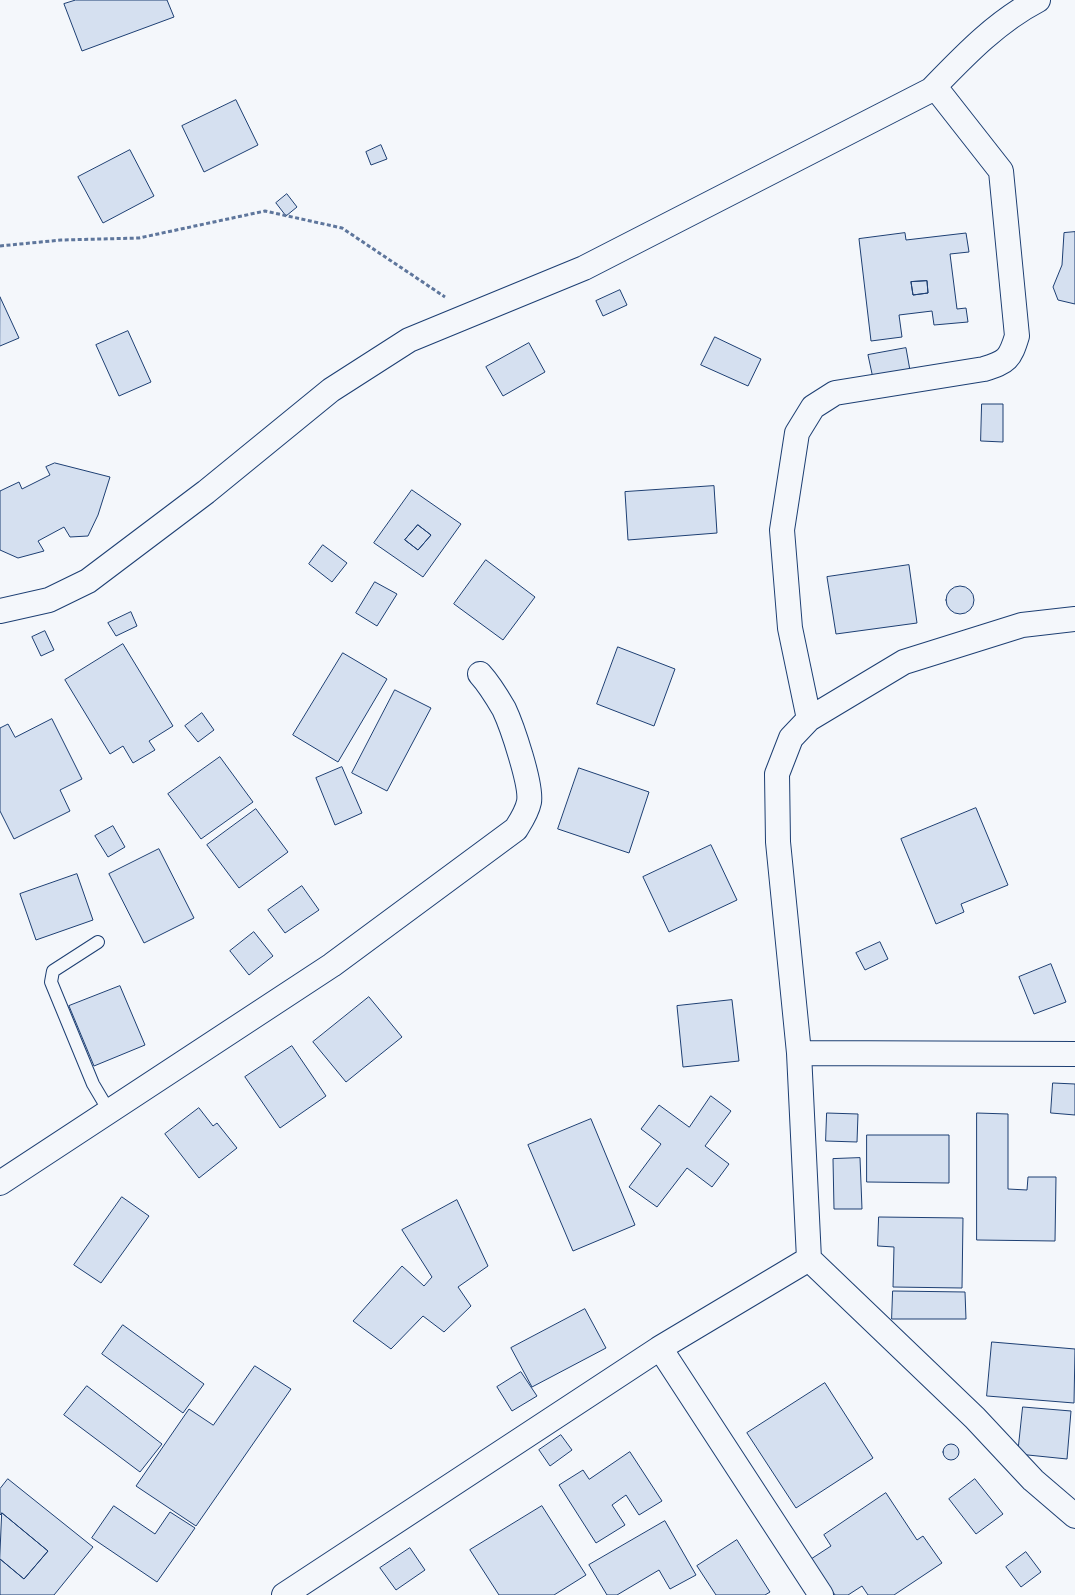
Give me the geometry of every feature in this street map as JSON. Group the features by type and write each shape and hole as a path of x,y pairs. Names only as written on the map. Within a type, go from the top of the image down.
{"street":[{"path":"0,611 49,600 88,581 206,492 331,390 409,340 584,268 931,90 966,54 1012,13 1038,0"},
{"path":"809,719 790,628 782,530 797,433 813,407 835,393 984,369 1003,364 1012,352 1017,336 1000,171 939,92 931,90"},
{"path":"1075,619 1022,625 904,662 809,719 791,738 777,774 778,842 799,1053 809,1259 975,1418 1033,1480 1075,1516"},
{"path":"0,1183 332,965 516,829 527,810 530,800 528,781 505,711 490,685 480,674"},
{"path":"799,1053 1075,1054"},
{"path":"284,1595 660,1348 809,1259"},
{"path":"660,1348 821,1595"}],"lane":[{"path":"98,942 53,971 51,982 93,1084 109,1111"}],"path":[{"path":"0,246 61,240 139,238 265,210 342,228 471,314"}],"building":[{"path":"76,0 167,0 174,17 82,51 64,4"},
{"path":"236,100 258,145 204,172 182,126"},
{"path":"381,145 387,159 371,165 366,152"},
{"path":"130,150 154,196 103,223 78,177"},
{"path":"287,194 297,207 286,216 276,203"},
{"path":"1075,232 1075,304 1058,300 1053,287 1062,265 1064,233"},
{"path":"905,233 906,240 966,233 969,252 950,254 957,309 966,308 968,322 934,325 932,311 899,315 902,337 871,341 859,239","holes":["927,281 928,293 913,295 911,282"]},
{"path":"927,281 928,293 913,295 911,282"},
{"path":"620,290 627,305 603,316 596,301"},
{"path":"0,297 19,338 0,346"},
{"path":"128,331 151,382 119,396 96,345"},
{"path":"715,337 761,359 748,386 701,365"},
{"path":"529,343 545,372 503,396 486,367"},
{"path":"906,348 911,376 874,383 868,355"},
{"path":"982,404 1003,404 1003,442 981,441"},
{"path":"55,463 110,477 98,515 88,536 70,537 64,527 38,541 44,551 18,558 0,550 0,491 19,482 22,489 50,475 46,467"},
{"path":"714,486 717,533 628,540 625,492"},
{"path":"412,490 461,524 423,577 374,543","holes":["418,525 431,535 418,550 405,540"]},
{"path":"418,525 431,535 418,550 405,540"},
{"path":"323,545 347,563 332,582 309,564"},
{"path":"486,560 535,597 503,640 454,604"},
{"path":"909,565 917,623 836,634 827,577"},
{"path":"375,582 397,594 377,626 356,613"},
{"path":"960,586 970,590 974,600 970,610 960,614 950,610 946,600 950,590"},
{"path":"131,612 137,626 116,636 108,623"},
{"path":"45,631 54,650 41,656 32,637"},
{"path":"123,644 173,726 149,741 155,750 133,763 123,746 110,754 65,680"},
{"path":"618,647 675,669 654,726 597,704"},
{"path":"343,653 387,679 338,762 293,735"},
{"path":"395,690 431,708 387,791 352,773"},
{"path":"202,713 214,730 198,742 185,726"},
{"path":"52,719 82,779 60,790 70,811 14,839 0,811 0,728 8,724 15,737"},
{"path":"220,757 253,802 201,839 168,794"},
{"path":"342,767 362,813 335,825 316,778"},
{"path":"579,768 649,792 629,853 558,829"},
{"path":"976,808 1008,885 961,904 964,912 936,924 901,839"},
{"path":"256,809 288,852 239,888 207,845"},
{"path":"113,826 125,847 108,857 95,836"},
{"path":"711,845 737,900 669,932 643,877"},
{"path":"159,849 194,918 144,943 109,874"},
{"path":"77,874 93,920 36,940 20,894"},
{"path":"302,886 319,910 285,933 268,910"},
{"path":"254,932 273,956 249,975 230,951"},
{"path":"880,942 888,959 865,970 856,953"},
{"path":"1051,964 1066,1002 1034,1014 1019,977"},
{"path":"120,986 145,1045 94,1066 69,1006"},
{"path":"369,997 402,1037 346,1082 313,1042"},
{"path":"732,1000 739,1061 683,1067 677,1006"},
{"path":"292,1046 326,1096 280,1128 245,1077"},
{"path":"1053,1083 1075,1084 1075,1115 1051,1113"},
{"path":"711,1096 731,1111 705,1146 729,1164 712,1187 687,1168 657,1207 629,1187 661,1144 641,1129 659,1105 689,1127"},
{"path":"199,1108 213,1126 217,1123 237,1148 199,1178 165,1134"},
{"path":"827,1113 858,1114 857,1142 826,1141"},
{"path":"977,1113 1008,1114 1008,1189 1027,1190 1028,1177 1056,1177 1055,1241 977,1240"},
{"path":"591,1119 635,1225 573,1251 528,1145"},
{"path":"867,1135 949,1135 949,1183 867,1182"},
{"path":"860,1158 862,1209 834,1209 833,1159"},
{"path":"122,1197 149,1216 101,1283 74,1265"},
{"path":"457,1200 488,1266 458,1287 471,1306 444,1332 423,1316 391,1349 353,1321 402,1266 424,1286 432,1277 402,1230"},
{"path":"879,1217 963,1218 962,1288 893,1287 894,1247 878,1246"},
{"path":"893,1291 965,1292 966,1319 892,1319"},
{"path":"585,1309 606,1348 532,1387 511,1348"},
{"path":"123,1325 204,1384 183,1413 102,1354"},
{"path":"992,1342 1075,1349 1074,1403 987,1396"},
{"path":"255,1366 291,1389 196,1526 136,1486 189,1409 213,1425"},
{"path":"521,1372 537,1396 512,1411 497,1387"},
{"path":"825,1383 873,1458 796,1508 747,1433"},
{"path":"87,1386 162,1444 140,1472 64,1415"},
{"path":"1023,1407 1071,1411 1067,1459 1018,1454"},
{"path":"561,1435 572,1450 550,1466 539,1450"},
{"path":"951,1444 959,1452 951,1460 943,1452"},
{"path":"630,1452 662,1501 639,1515 626,1495 612,1505 625,1525 596,1543 559,1485 583,1470 589,1479"},
{"path":"8,1479 93,1547 54,1595 0,1595 0,1559 24,1579 48,1551 2,1513 0,1515 0,1489"},
{"path":"975,1479 1003,1514 976,1534 949,1499"},
{"path":"886,1493 917,1540 923,1536 942,1563 894,1595 868,1595 862,1586 848,1595 835,1595 811,1559 831,1546 824,1535"},
{"path":"114,1506 155,1534 170,1512 195,1528 157,1582 92,1538"},
{"path":"542,1506 586,1575 554,1595 499,1595 470,1550"},
{"path":"2,1513 48,1551 24,1579 0,1559"},
{"path":"665,1521 696,1575 670,1589 659,1570 617,1595 607,1595 589,1565"},
{"path":"737,1540 770,1592 765,1595 716,1595 697,1566"},
{"path":"410,1548 425,1570 396,1590 380,1568"},
{"path":"1026,1552 1041,1572 1021,1587 1006,1567"}]}
